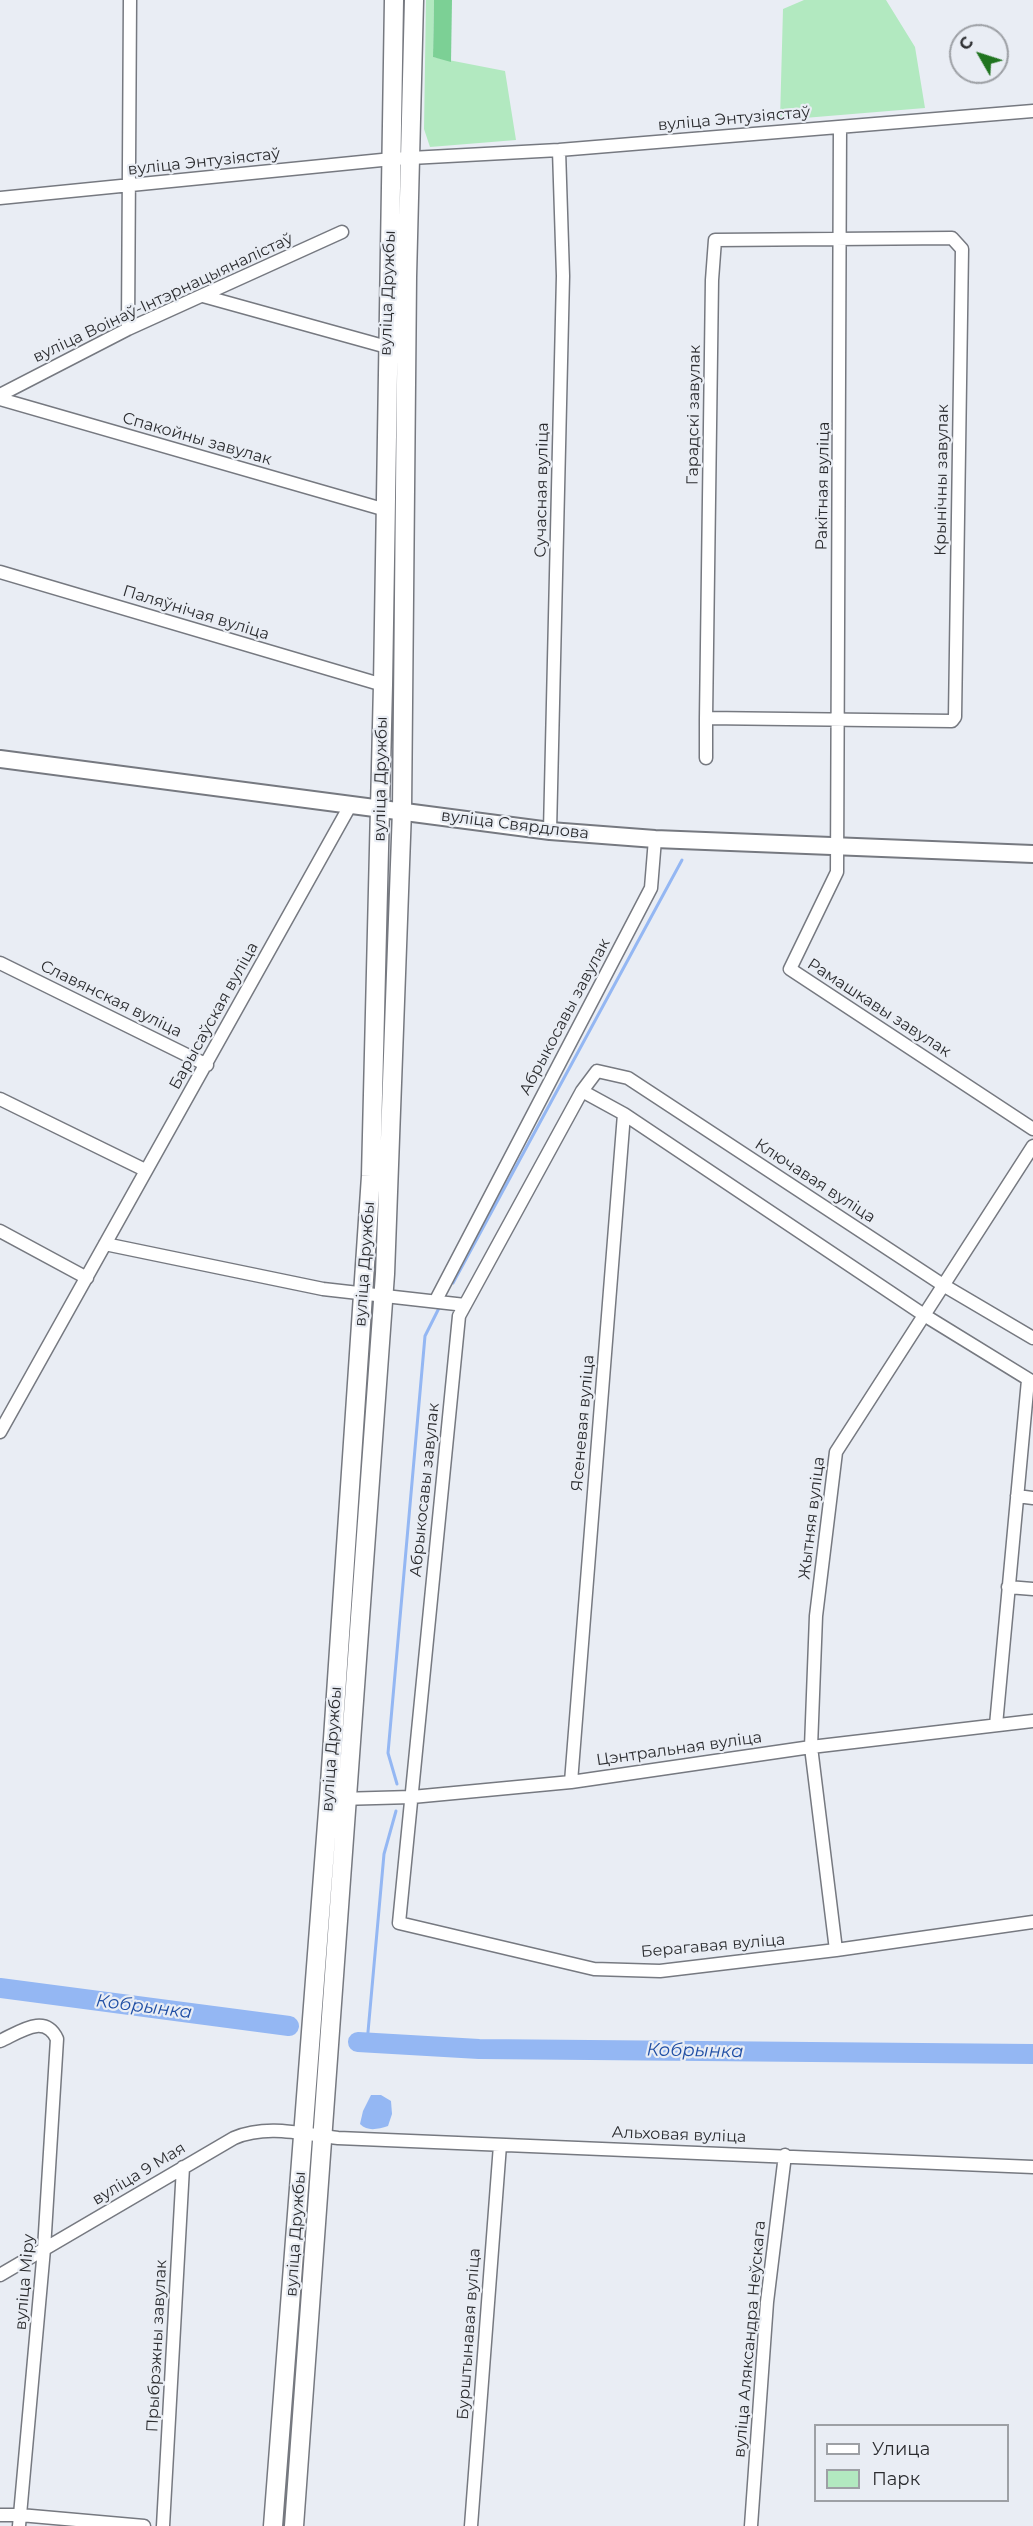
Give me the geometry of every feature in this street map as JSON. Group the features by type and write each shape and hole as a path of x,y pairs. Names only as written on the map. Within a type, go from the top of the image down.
{"main road":[{"name":"вуліца Дружбы","path":"294,2526 324,2136 374,1411 370,1376 374,1314 371,1176 376,1058 394,0"},
{"name":"вуліца Дружбы","path":"273,2526 337,1688 394,1070 402,810 414,0"},
{"path":"383,685 388,733 389,798 402,810"},
{"path":"380,807 386,811 391,821 392,881 397,923"},
{"path":"337,1688 339,1726 335,1783 340,1795 348,1799"},
{"path":"312,2027 315,2068 311,2120 313,2128 324,2136"},
{"path":"304,2135 310,2138 315,2147 311,2200 313,2258"},
{"path":"281,2526 284,2482 282,2422"}],"street":[{"path":"128,329 129,0"},
{"name":"вуліца Энтузіястаў","path":"0,198 392,159 560,150 1033,111"},
{"name":"Ракітная вуліца","path":"836,845 842,237 840,127"},
{"name":"Сучасная вуліца","path":"550,831 562,311 560,150"},
{"name":"вуліца Воінаў-Інтэрнацыяналістаў","path":"0,397 128,329 342,232"},
{"name":"Гарадскі завулак","path":"706,758 715,240 720,238 842,237"},
{"name":"Крынічны завулак","path":"837,720 952,721 955,717 962,249 952,238 842,237"},
{"path":"203,296 376,346 387,346"},
{"name":"Спакойны завулак","path":"0,397 386,510"},
{"name":"Паляўнічая вуліца","path":"0,572 383,685"},
{"path":"706,718 837,720"},
{"name":"вуліца Свярдлова","path":"0,759 550,831 655,839 1033,854"},
{"name":"Барысаўская вуліца","path":"1,1426 87,1278 145,1170 207,1065 351,804"},
{"name":"Абрыкосавы завулак","path":"436,1300 651,888 655,839"},
{"name":"Рамашкавы завулак","path":"836,845 837,872 790,969 1033,1129"},
{"name":"Славянская вуліца","path":"0,963 207,1065"},
{"name":"Ключавая вуліца","path":"582,1091 597,1071 628,1078 943,1285 1033,1338"},
{"path":"582,1091 624,1114 924,1315 1030,1381 996,1725"},
{"name":"Абрыкосавы завулак","path":"399,1923 459,1316 582,1091"},
{"path":"0,1099 145,1170"},
{"name":"Ясеневая вуліца","path":"571,1782 624,1114"},
{"name":"Жытняя вуліца","path":"836,1950 811,1747 816,1616 836,1452 1033,1146"},
{"path":"0,1231 87,1278"},
{"path":"105,1244 283,1282 465,1305"},
{"path":"1017,1496 1033,1498"},
{"path":"1008,1587 1033,1589"},
{"name":"Цэнтральная вуліца","path":"329,1798 412,1797 571,1782 811,1747 1033,1721"},
{"name":"Берагавая вуліца","path":"399,1923 594,1969 660,1971 836,1950 1033,1922"},
{"name":"вуліца Міру","path":"0,2041 37,2025 46,2025 52,2030 57,2040 45,2249 20,2520"},
{"name":"вуліца 9 Мая","path":"0,2275 183,2167 252,2131 273,2129 324,2136"},
{"name":"Альховая вуліца","path":"324,2136 1033,2167"},
{"name":"Бурштынавая вуліца","path":"471,2526 500,2145"},
{"name":"вуліца Аляксандра Неўскага","path":"751,2526 767,2302 785,2155"},
{"name":"Прыбрэжны завулак","path":"163,2526 183,2167"},
{"path":"0,2515 20,2520 144,2526"}],"green space":[{"path":"426,0 434,0 433,57 505,71 516,140 430,147 424,129"},
{"path":"434,0 452,0 451,62 433,57"},
{"path":"804,0 886,0 915,47 925,108 780,120 783,9"}],"water":[{"path":"371,2095 381,2095 391,2101 392,2114 388,2126 370,2129 360,2124 363,2111"}],"waterway":[{"path":"453,1283 682,860"},
{"path":"397,1784 388,1753 425,1336 439,1308"},
{"path":"367,2043 384,1854 396,1811"},
{"name":"Кобрынка","path":"0,1988 289,2026"},
{"name":"Кобрынка","path":"358,2042 479,2049 1033,2054"}]}
